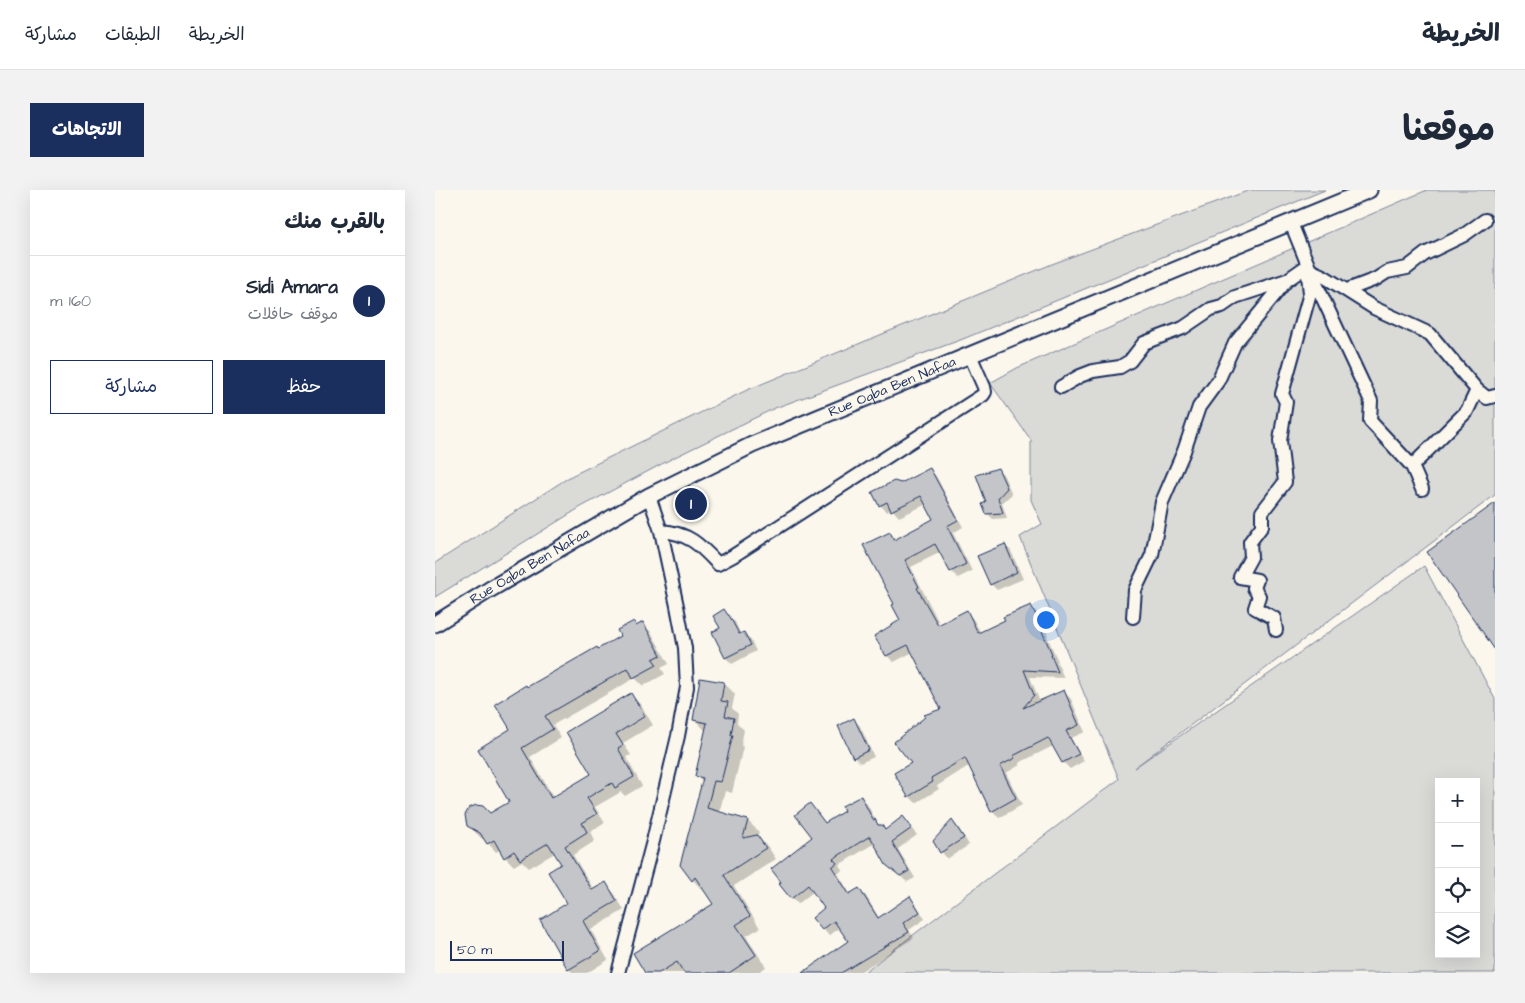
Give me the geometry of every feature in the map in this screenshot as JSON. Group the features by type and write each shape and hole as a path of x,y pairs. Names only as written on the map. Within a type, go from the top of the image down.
{"street":[{"name":"Rue Oqba Ben Nafaa","path":"435,624 649,496 752,445 1369,190"},
{"path":"1347,290 1377,279 1387,272 1407,268 1425,254 1464,235 1485,220"},
{"path":"1291,223 1309,268 1371,401 1370,421 1412,466 1422,489"},
{"path":"1309,268 1325,276 1374,308 1429,334 1477,390 1487,398 1495,396"},
{"path":"1061,387 1093,371 1120,367 1130,361 1144,343 1183,328 1211,309 1221,306 1235,297 1287,280 1309,268"},
{"path":"1276,630 1274,618 1255,608 1259,596 1254,588 1257,580 1240,577 1251,557 1250,542 1262,526 1262,512 1285,482 1280,441 1286,402 1282,394 1310,293 1309,268"},
{"path":"1133,617 1135,590 1152,555 1162,502 1184,451 1199,407 1217,381 1235,344 1287,280"},
{"path":"661,531 676,532 688,537 700,545 718,564 733,556 983,395 985,392 984,387 970,355"},
{"path":"1412,466 1467,411 1477,390"},
{"path":"618,973 655,832 678,736 687,687 685,648 661,531 649,496"}],"shaded area":[{"path":"1250,190 1325,190 963,339 775,408 673,458 581,507 435,597 435,563 571,476 747,390 1052,264"},
{"path":"1427,190 1495,190 1495,495 1134,768 1424,566 1495,699 1495,973 863,973 1119,779 1020,537 1042,524 1031,500 1031,440 990,383 1017,368"}],"building":[{"path":"930,468 958,520 947,526 966,564 950,572 935,544 905,560 919,587 917,588 938,625 967,610 978,633 1005,620 1003,617 1031,605 1042,628 1058,672 1024,670 1034,695 1023,708 1064,690 1079,725 1066,731 1079,754 1062,763 1048,738 1013,756 1015,758 1000,766 1016,798 991,812 965,758 931,778 933,782 908,797 894,773 911,763 894,742 925,717 924,715 941,709 908,645 886,656 874,636 900,620 892,605 894,604 863,545 890,532 894,540 933,519 921,496 891,511 887,502 879,506 872,492 894,481 901,483"},
{"path":"998,468 1007,488 998,498 1003,513 986,514 982,504 986,502 976,475"},
{"path":"1495,503 1495,650 1427,552"},
{"path":"1005,544 1017,572 990,585 977,556"},
{"path":"724,609 739,634 744,632 751,645 725,658 712,632 720,628 713,616"},
{"path":"634,621 636,626 643,622 661,655 653,659 657,665 633,678 628,668 545,716 553,729 522,748 551,798 591,774 566,732 631,693 645,716 616,734 623,745 618,748 634,777 615,788 612,783 587,798 597,814 582,823 587,832 565,846 592,890 606,882 617,901 583,921 600,951 568,970 540,920 567,903 548,872 561,864 548,843 520,860 514,851 504,858 494,840 487,844 480,833 467,826 465,815 469,808 476,805 483,806 490,813 509,802 478,749 510,729 495,704 526,685 527,687 620,636 617,630"},
{"path":"700,678 724,682 721,701 728,702 725,716 734,718 731,735 733,735 721,782 714,781 707,808 748,820 743,838 757,835 766,848 724,875 750,916 736,925 756,955 729,973 684,973 677,962 659,973 645,973 633,953 713,904 695,877 692,881 680,865 703,778 695,776 707,723 693,720"},
{"path":"854,718 869,750 853,758 838,726"},
{"path":"861,796 873,820 875,819 878,825 882,825 885,830 903,816 912,828 892,842 909,871 900,876 886,865 870,836 833,859 837,863 832,867 849,894 859,888 878,918 910,896 920,912 903,923 909,932 841,973 802,973 848,941 834,921 822,930 812,918 824,908 808,885 791,899 779,884 781,882 771,869 812,837 795,815 810,803 825,823 844,811 842,806"},
{"path":"952,820 964,838 940,853 933,841"}],"place":[{"name":"Sidi Amara","path":"691,504"}]}
